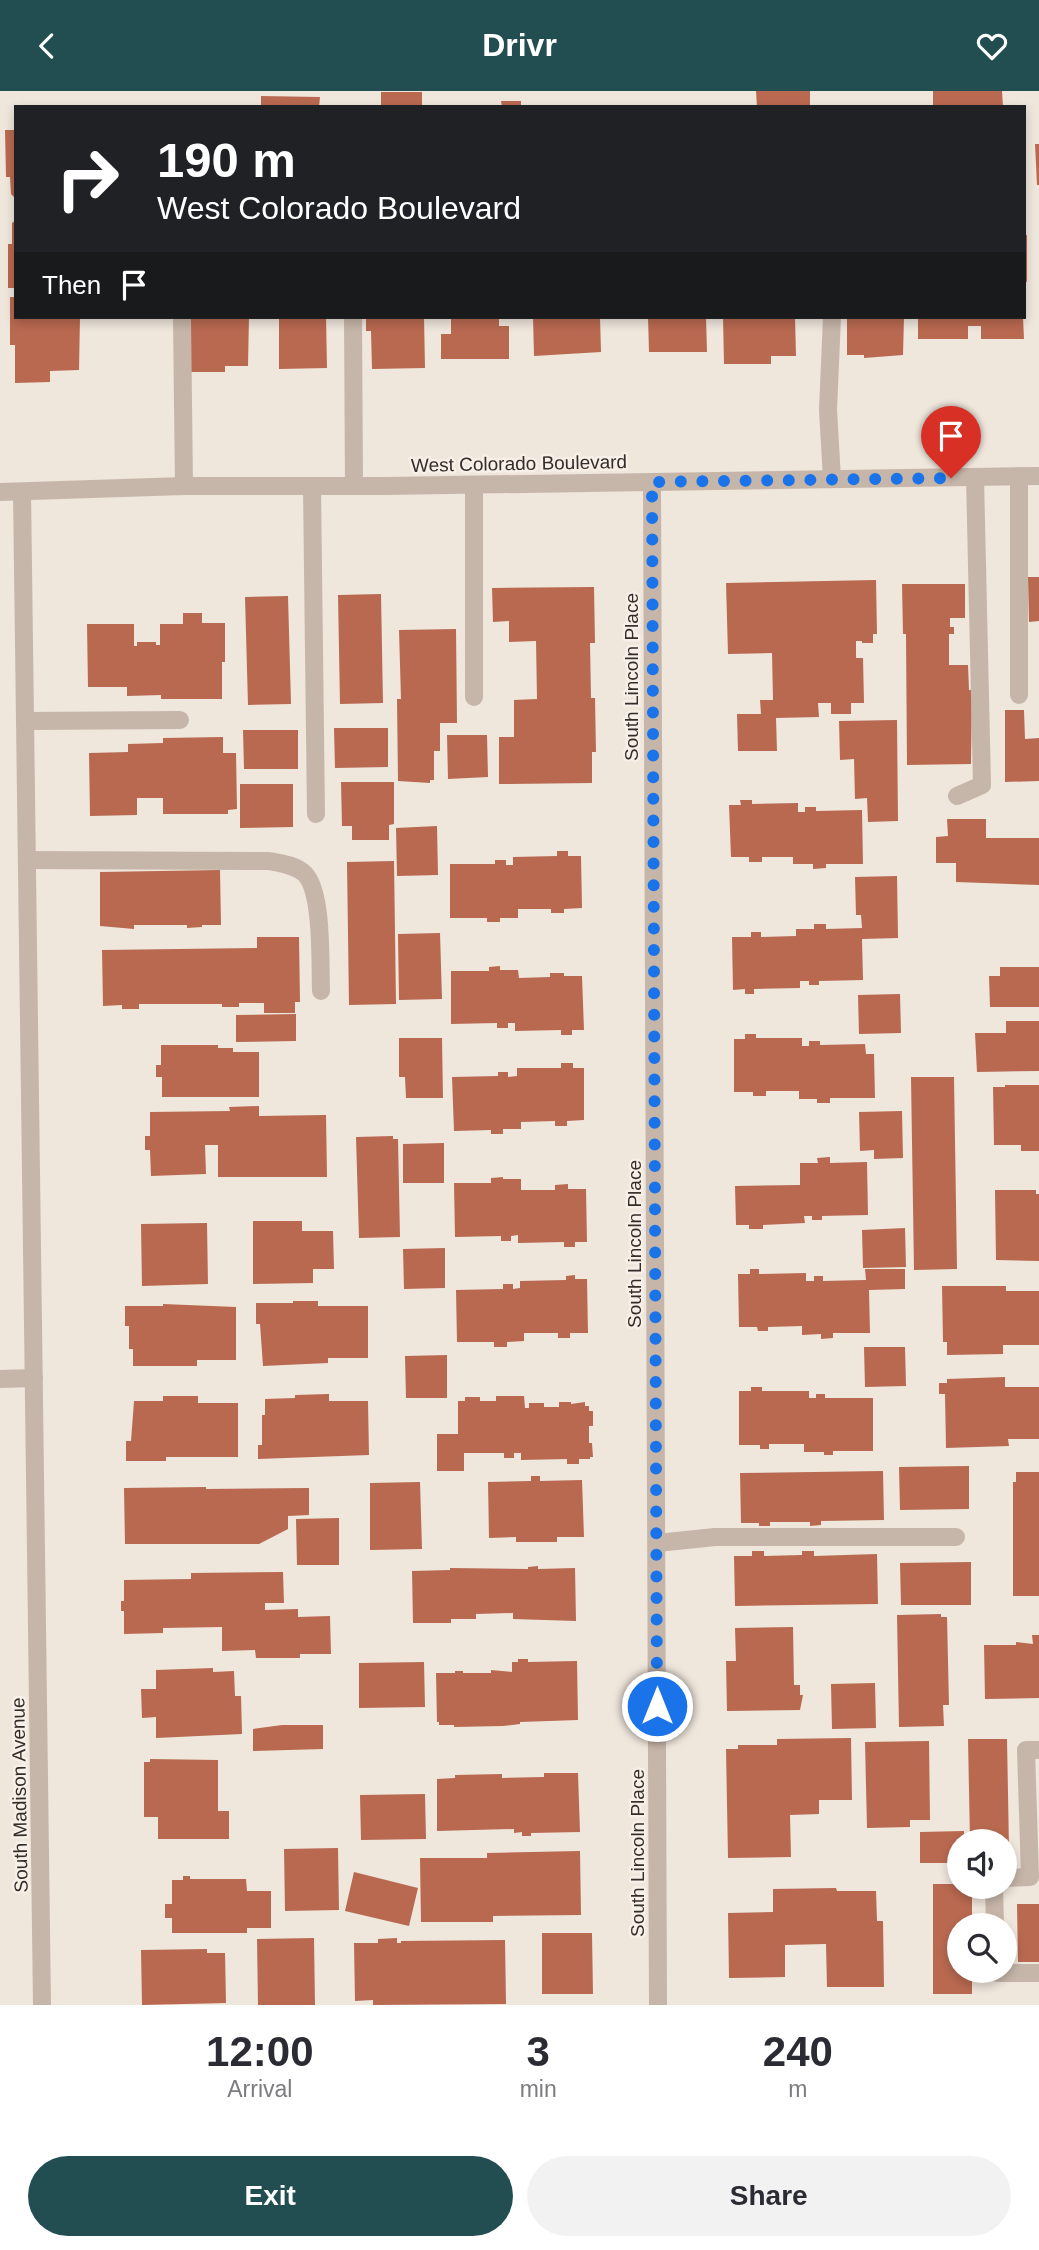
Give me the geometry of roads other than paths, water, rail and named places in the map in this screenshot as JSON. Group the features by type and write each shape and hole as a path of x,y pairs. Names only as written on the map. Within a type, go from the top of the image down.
{"street":[{"path":"182,319 184,486"},
{"path":"353,319 354,486"},
{"path":"832,319 828,410 832,479"},
{"path":"1018,695 1019,476"},
{"name":"West Colorado Boulevard","path":"0,492 184,486 312,487 1039,476"},
{"path":"957,796 982,785 975,477"},
{"name":"South Lincoln Place","path":"652,482 658,2005"},
{"path":"474,485 474,697"},
{"path":"312,487 316,814"},
{"name":"South Madison Avenue","path":"22,492 42,2005"},
{"path":"25,721 180,720"},
{"path":"27,860 269,861 288,865 305,874 317,897 321,991"},
{"path":"0,1379 34,1378"},
{"path":"656,1543 715,1537 956,1537"},
{"path":"1017,1878 1030,1877 1026,1750 1039,1750"},
{"path":"1017,1973 1039,1973"}]}
